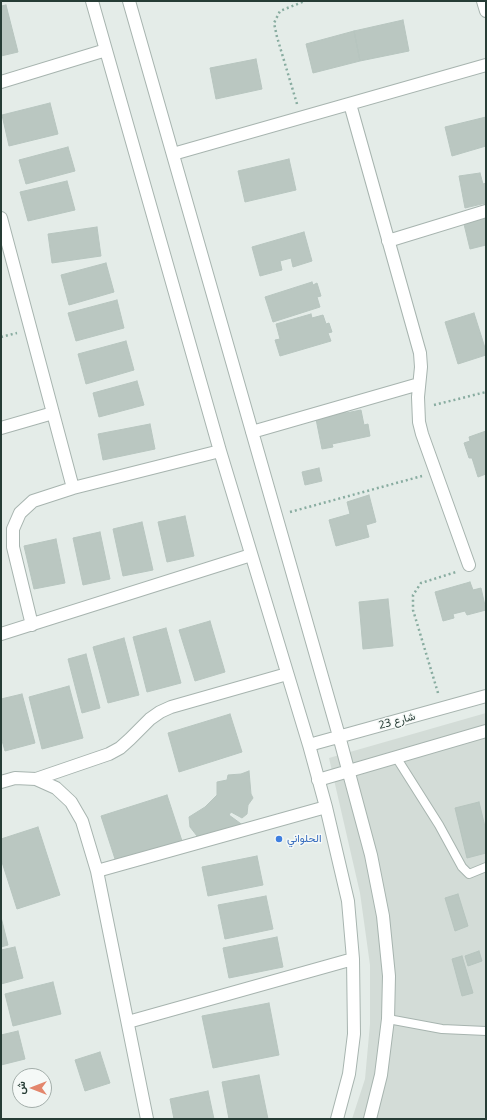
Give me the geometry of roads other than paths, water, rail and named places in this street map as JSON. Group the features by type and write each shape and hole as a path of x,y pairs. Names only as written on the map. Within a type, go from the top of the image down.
{"street":[{"path":"92,1 220,451 309,745 326,807 348,901 353,959 354,1034 349,1074 337,1119"},
{"path":"129,1 349,771 371,855 383,916 389,976 388,1018 381,1075 370,1119"},
{"path":"483,1 486,11"},
{"path":"1,82 106,50"},
{"path":"173,154 486,65"},
{"path":"350,104 420,353 421,367 418,410 422,434 469,565"},
{"path":"388,241 486,212"},
{"path":"1,218 73,488"},
{"path":"252,432 419,384"},
{"path":"1,428 53,413"},
{"path":"32,625 13,547 13,529 20,513 33,501 73,488 220,451"},
{"path":"1,634 251,555"},
{"path":"36,779 109,754 125,743 150,719 171,706 287,674"},
{"name":"شارع 23","path":"309,745 486,696"},
{"path":"318,780 486,732"},
{"path":"1,782 15,778 36,779 56,788 72,802 82,821 97,871 147,1119"},
{"path":"97,871 326,807"},
{"path":"128,1022 353,959"}],"lane":[{"path":"396,757 439,825 462,867 469,874 486,866"},
{"path":"388,1018 442,1029 486,1031"}],"place":[{"name":"الحلواني","path":"279,839"}]}
